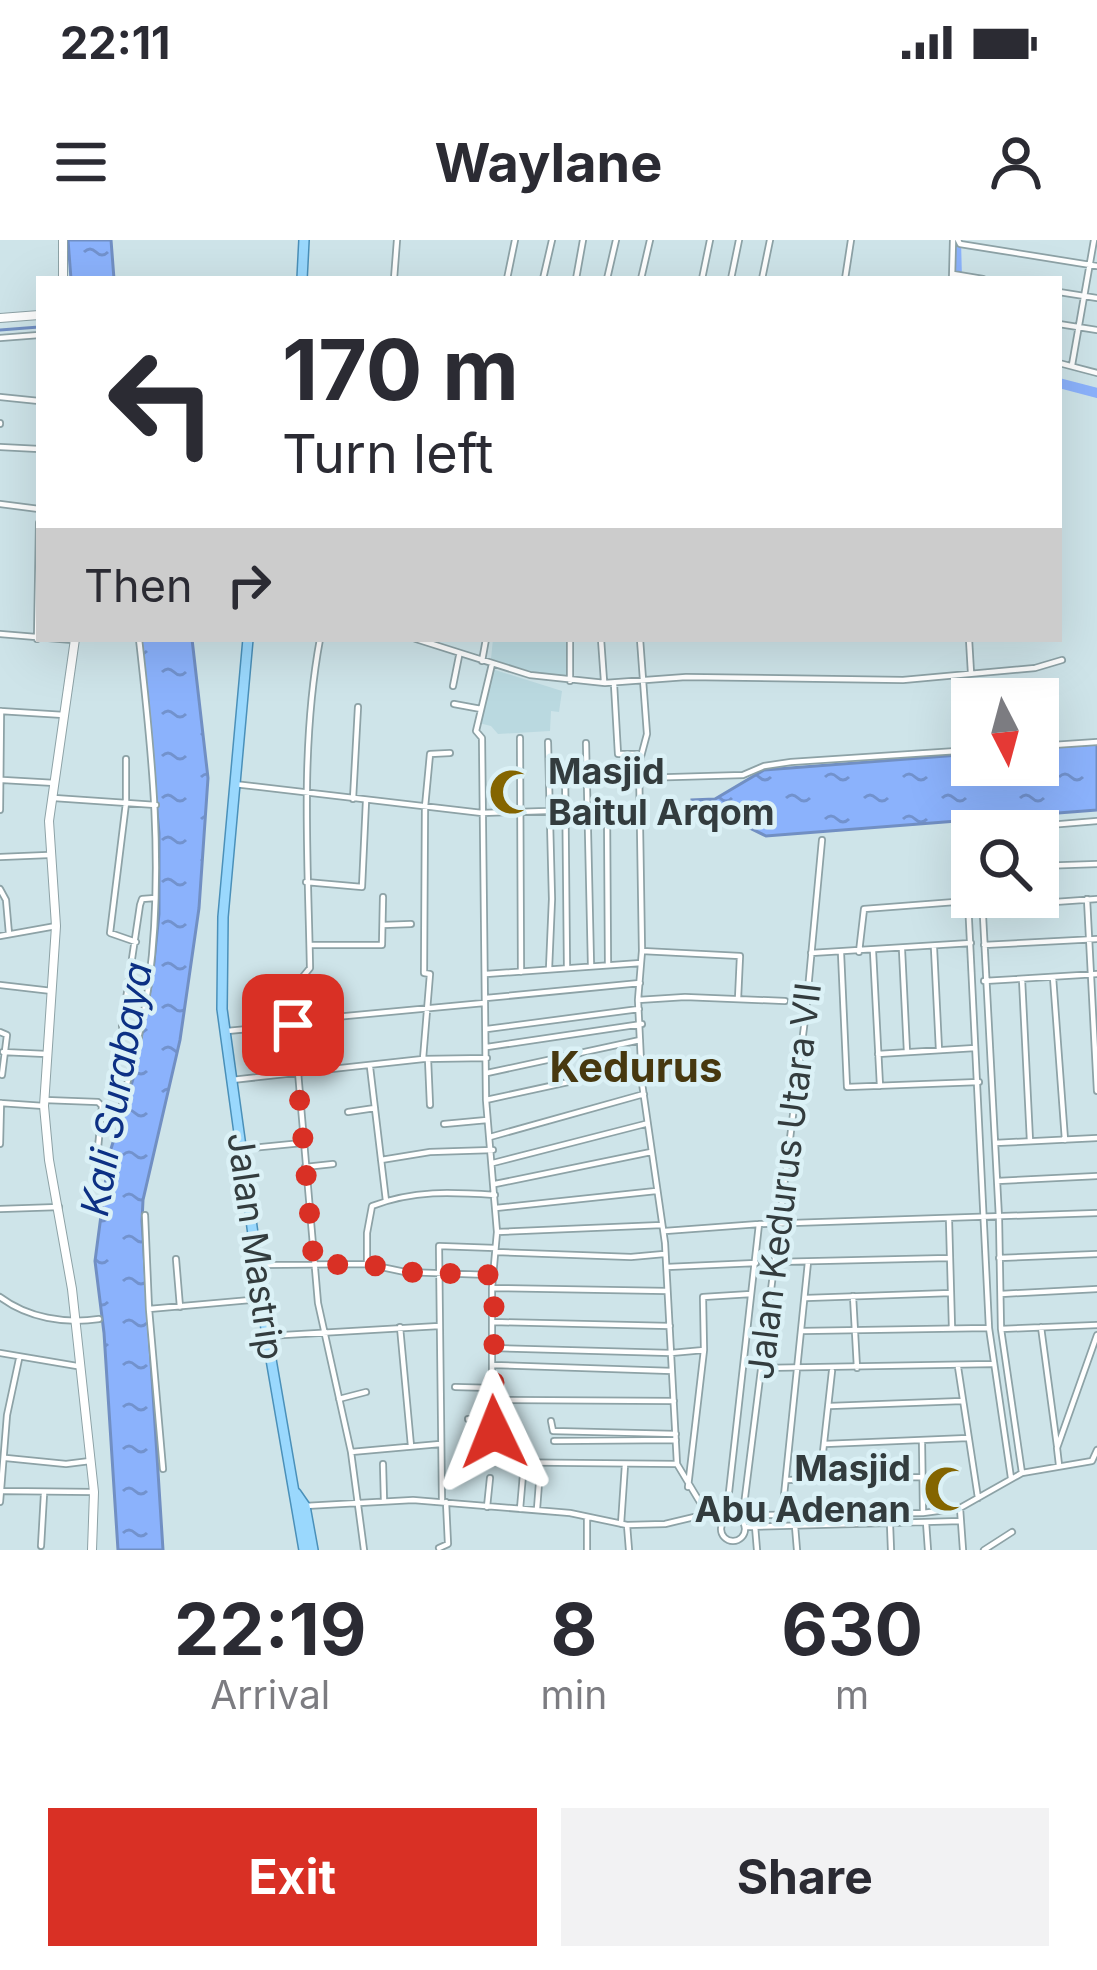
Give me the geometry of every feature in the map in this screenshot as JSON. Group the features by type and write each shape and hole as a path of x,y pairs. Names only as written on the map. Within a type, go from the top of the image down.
{"main road":[{"path":"62,240 63,276"},
{"path":"302,276 304,240"},
{"path":"0,318 36,314"},
{"path":"75,642 53,798 50,855 56,926 45,1103 94,1492 92,1550"},
{"name":"Jalan Mastrip","path":"248,642 221,939 225,1031 267,1336 304,1550"},
{"name":"Jalan Mastrip","path":"296,1493 305,1506 313,1550"}],"street":[{"path":"394,276 397,240"},
{"path":"508,276 515,240"},
{"path":"544,276 552,240"},
{"path":"576,276 584,240"},
{"path":"608,276 616,240"},
{"path":"642,276 650,240"},
{"path":"703,276 710,240"},
{"path":"732,276 739,240"},
{"path":"764,276 770,240"},
{"path":"845,276 851,240"},
{"path":"1072,365 1094,240"},
{"path":"954,276 957,241 1093,265"},
{"path":"1062,292 1097,298"},
{"path":"1062,324 1097,330"},
{"path":"0,338 36,335"},
{"path":"1062,363 1097,373"},
{"path":"0,397 36,401"},
{"path":"0,447 36,449"},
{"path":"0,505 36,508"},
{"path":"0,634 36,639"},
{"path":"118,1118 150,972 154,898 156,805 139,642"},
{"path":"320,642 307,792 310,968 291,991 323,1335 351,1452 364,1550"},
{"path":"425,642 530,675 614,684 686,677 903,680 1035,668 1062,660"},
{"path":"482,661 485,642"},
{"path":"570,642 570,681"},
{"path":"602,642 604,683"},
{"path":"640,642 647,734 640,754 642,951 638,1000 647,1123 667,1267 677,1464 707,1514 724,1521 755,1526 961,1521"},
{"path":"970,642 975,672"},
{"path":"453,686 460,654"},
{"path":"492,664 476,729 481,736 486,1100 497,1232 492,1288 492,1463 677,1464"},
{"path":"614,684 618,754 640,754"},
{"path":"454,704 481,709"},
{"path":"353,799 358,707"},
{"path":"0,810 1,711 64,715"},
{"path":"520,738 521,972"},
{"path":"548,742 549,969"},
{"path":"1059,745 1097,742"},
{"path":"586,743 591,964"},
{"path":"640,778 743,776 764,766 951,752"},
{"path":"430,1105 425,1008 430,974 424,973 425,807 430,754 450,753"},
{"path":"126,759 126,803 110,933 136,942"},
{"path":"565,766 567,967"},
{"path":"3,780 55,783"},
{"path":"234,784 482,813 641,808"},
{"path":"53,798 156,805"},
{"path":"306,882 362,887 366,800"},
{"path":"607,808 608,964"},
{"path":"1059,825 1097,821"},
{"name":"Jalan Kedurus Utara VII","path":"740,1539 822,840"},
{"path":"0,857 50,855"},
{"path":"1059,865 1097,864"},
{"path":"0,889 10,934"},
{"path":"310,945 379,946 383,943 382,897"},
{"path":"139,1037 121,1032 141,900 154,898"},
{"path":"1087,899 1093,939 1097,1091"},
{"path":"1059,900 1097,899"},
{"path":"859,952 863,909 969,903 989,1328 1011,1478"},
{"path":"983,918 1001,1329 1022,1473"},
{"path":"383,925 412,924"},
{"path":"0,935 56,926"},
{"path":"984,945 1093,939"},
{"path":"812,953 970,943"},
{"path":"933,946 940,1050"},
{"path":"902,949 907,1052"},
{"path":"642,951 740,956 738,999"},
{"path":"873,951 880,1086"},
{"path":"841,953 847,1087 980,1082"},
{"path":"486,974 641,963"},
{"path":"984,981 1094,974"},
{"path":"1053,977 1065,1140"},
{"path":"1022,979 1030,1141"},
{"path":"225,1031 640,983"},
{"path":"0,985 52,991"},
{"path":"638,1000 785,1001"},
{"path":"487,1029 639,1010"},
{"path":"487,1047 642,1024"},
{"path":"0,1033 7,1035 2,1075"},
{"path":"488,1072 642,1040"},
{"path":"878,1054 977,1048"},
{"path":"3,1052 48,1054"},
{"path":"232,1081 426,1059 487,1058"},
{"path":"370,1066 386,1201"},
{"path":"486,1100 642,1066"},
{"path":"490,1137 644,1094"},
{"path":"0,1144 0,1103 98,1102 98,1148"},
{"path":"348,1112 375,1108"},
{"path":"444,1124 487,1120"},
{"path":"494,1163 647,1123"},
{"path":"994,1143 1097,1138"},
{"path":"242,1150 302,1143"},
{"path":"382,1160 430,1152 493,1150"},
{"path":"495,1184 651,1152"},
{"path":"305,1167 333,1164"},
{"path":"997,1181 1097,1176"},
{"path":"367,1264 370,1208 400,1195 443,1191 495,1195"},
{"path":"496,1208 656,1191"},
{"path":"0,1210 59,1207"},
{"path":"497,1232 1097,1213"},
{"path":"145,1215 163,1468"},
{"path":"949,1220 952,1328"},
{"path":"720,1550 759,1224"},
{"path":"439,1548 448,1544 441,1444 441,1244 631,1257 665,1254"},
{"path":"999,1258 1097,1254"},
{"path":"773,1262 950,1258"},
{"path":"176,1259 180,1307"},
{"path":"782,1515 808,1262"},
{"path":"667,1267 756,1263"},
{"path":"258,1265 367,1264 438,1275 494,1275"},
{"path":"492,1288 669,1292"},
{"path":"1000,1294 1097,1289"},
{"path":"806,1298 951,1293"},
{"path":"688,1487 704,1350 705,1296 753,1294"},
{"path":"853,1296 857,1368"},
{"path":"0,1297 22,1310 75,1322 99,1319"},
{"path":"149,1310 262,1299"},
{"path":"493,1322 670,1326"},
{"path":"1001,1329 1097,1325"},
{"path":"267,1336 439,1326"},
{"path":"400,1327 411,1446"},
{"path":"1041,1327 1059,1465"},
{"path":"802,1331 989,1328"},
{"path":"1057,1448 1097,1335"},
{"path":"492,1348 704,1350"},
{"path":"0,1353 80,1366"},
{"path":"0,1502 3,1442 19,1359"},
{"path":"760,1368 992,1364"},
{"path":"491,1365 672,1371"},
{"path":"958,1366 978,1498"},
{"path":"820,1479 832,1369"},
{"path":"455,1387 493,1388"},
{"path":"339,1399 366,1392"},
{"path":"494,1400 674,1401"},
{"path":"830,1406 962,1401"},
{"path":"468,1420 494,1419"},
{"path":"551,1421 553,1431 676,1437"},
{"path":"554,1441 676,1437"},
{"path":"825,1444 968,1438"},
{"path":"922,1442 923,1513"},
{"path":"351,1452 441,1444"},
{"path":"743,1523 755,1515 923,1513 960,1508 1022,1473 1092,1461 1097,1450"},
{"path":"4,1458 66,1464 90,1461"},
{"path":"520,1509 524,1463"},
{"path":"383,1464 384,1501"},
{"path":"625,1465 624,1525 629,1550"},
{"path":"786,1480 922,1477"},
{"path":"487,1507 490,1478"},
{"path":"537,1509 539,1483"},
{"path":"3,1491 94,1492"},
{"path":"41,1546 44,1494"},
{"path":"305,1506 444,1502 537,1509 624,1525 665,1524 707,1514"},
{"path":"960,1508 963,1550"},
{"path":"587,1517 587,1550"},
{"path":"926,1522 928,1550"},
{"path":"794,1524 797,1550"},
{"path":"890,1524 891,1550"},
{"path":"755,1526 757,1550"},
{"path":"984,1550 1012,1532"},
{"path":"722,1535 730,1541 740,1539 739,1550"}],"shaded area":[{"path":"493,642 569,642 568,677 563,681 491,659"},
{"path":"492,669 562,691 559,712 551,711 550,731 498,734 479,723"}],"water":[{"path":"68,240 111,240 114,276 71,276"},
{"name":"Kali Surabaya","path":"141,642 192,642 208,778 199,908 180,1040 142,1221 163,1550 118,1550 95,1261 109,1155 134,1076 152,980 159,914 159,833"},
{"path":"1097,744 1097,810 951,810 951,821 766,836 715,811 693,812 692,800 715,799 764,770 951,756 951,786 1059,786 1059,747"}],"waterway":[{"path":"956,240 957,276"},
{"path":"0,330 36,327"},
{"path":"1062,384 1097,393"}],"place":[{"name":"Masjid Baitul Arqom","path":"512,792"},
{"name":"Masjid Abu Adenan","path":"947,1489"}],"district":[{"name":"Kedurus","path":"636,1067"}],"route":[{"path":"293,1025 314,1265 367,1264 438,1275 494,1275 494,1432"}]}
